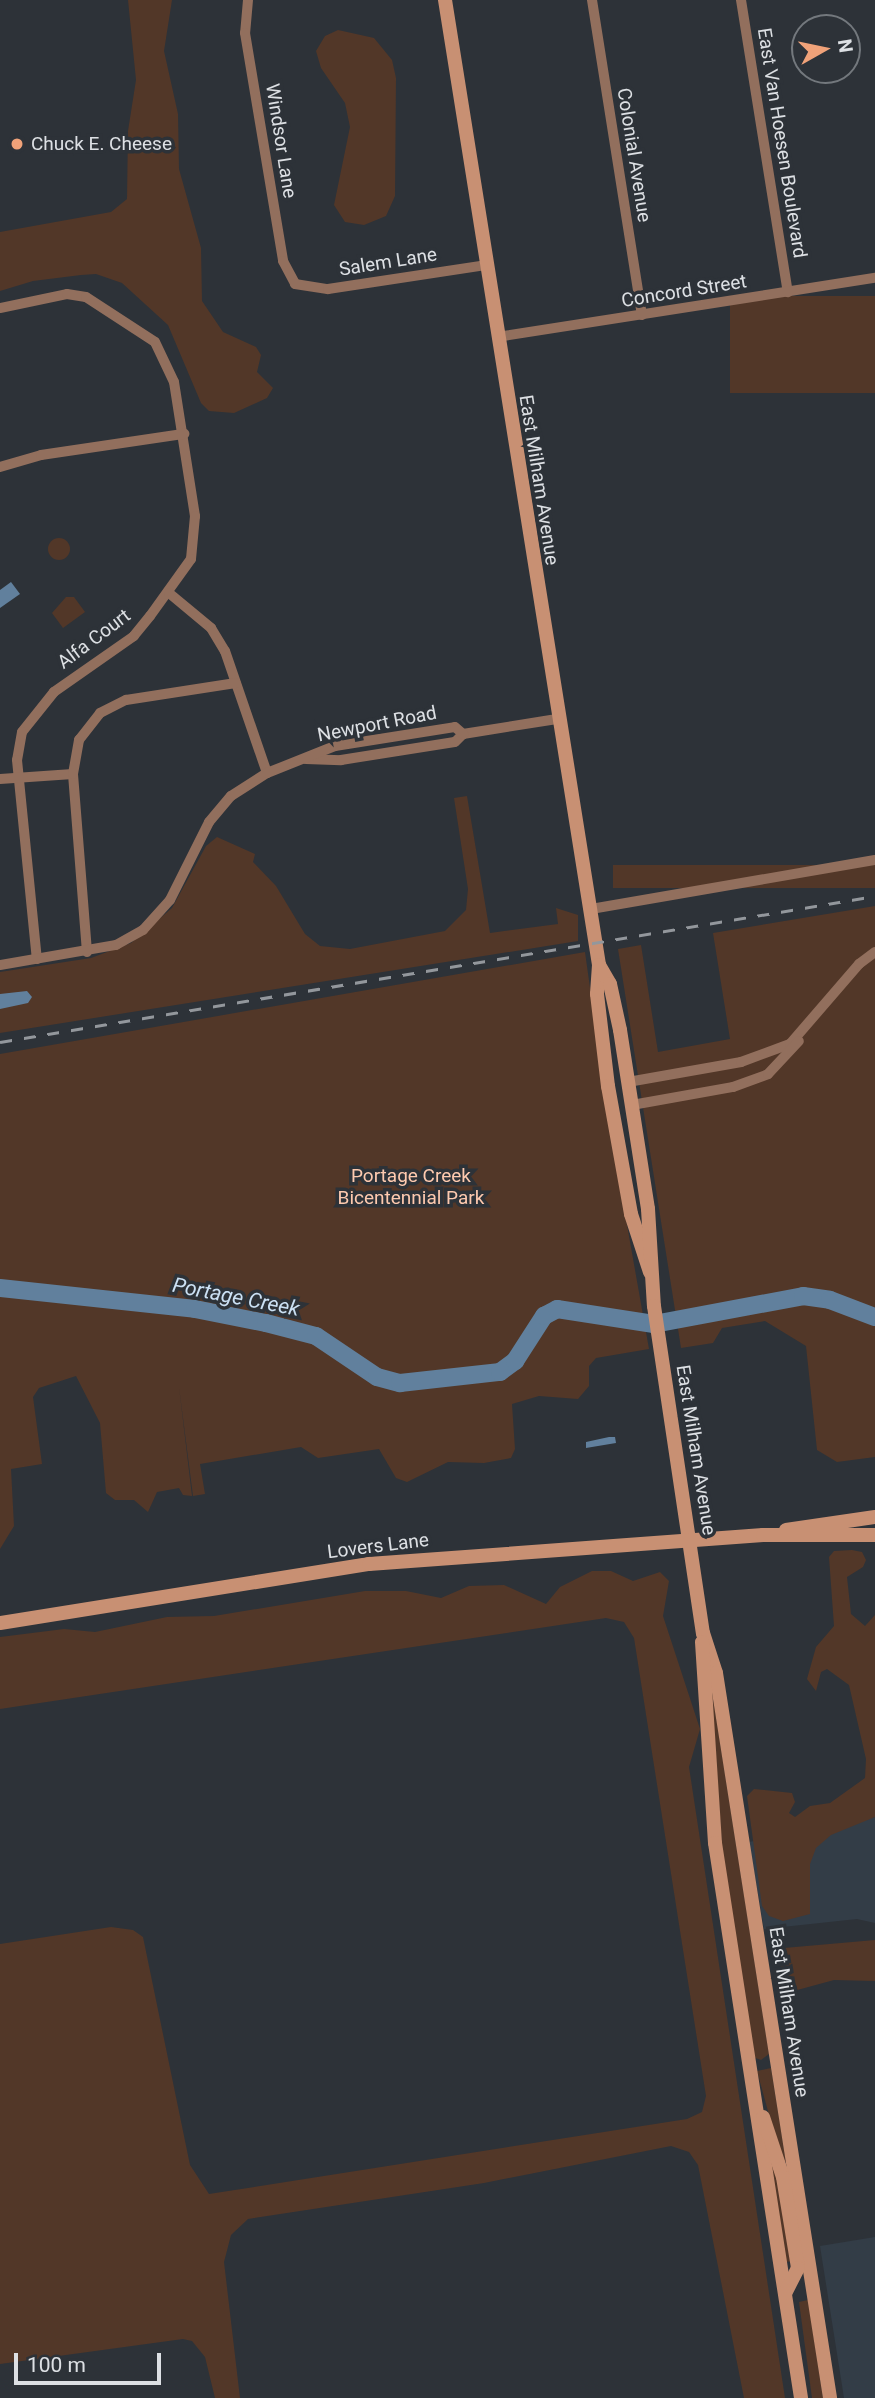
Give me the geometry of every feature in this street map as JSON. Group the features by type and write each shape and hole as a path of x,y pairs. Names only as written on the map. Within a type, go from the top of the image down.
{"street":[{"name":"Windsor Lane","path":"248,0 244,19 249,60 283,261 295,284"},
{"name":"East Milham Avenue","path":"444,0 556,719 591,909 599,965 597,994 608,1086 631,1214 650,1272"},
{"name":"Colonial Avenue","path":"592,0 642,315"},
{"name":"East Van Hoesen Boulevard","path":"741,0 788,292"},
{"name":"Salem Lane","path":"295,284 328,289 487,265"},
{"name":"Concord Street","path":"497,337 875,278"},
{"name":"Alfa Court","path":"0,308 67,294 86,297 133,324 155,342 170,366 184,434 196,539 191,559 169,593 134,636 38,706 20,739 20,778 37,959"},
{"path":"0,467 97,447 184,434"},
{"path":"169,593 211,628 236,683 267,773"},
{"path":"87,952 73,775 79,740 100,713 126,699 236,683"},
{"name":"Newport Road","path":"0,965 116,945 160,915 209,822 231,796 267,773 296,759 341,760 456,742 463,734 556,719"},
{"path":"0,779 73,775"},
{"path":"591,909 875,860"},
{"path":"628,1082 768,1055 790,1044 859,964 875,952"},
{"name":"East Milham Avenue","path":"599,965 610,984 632,1105 648,1209 650,1272 659,1341 691,1539 703,1633 716,1673 803,2267 830,2398"},
{"path":"632,1105 719,1090 768,1074 788,1057 812,1021"},
{"path":"714,1067 719,1090"},
{"name":"Lovers Lane","path":"763,1535 875,1517"},
{"name":"Lovers Lane","path":"0,1623 369,1564 691,1539 763,1535 875,1535"},
{"name":"East Milham Avenue","path":"703,1633 700,1666 714,1831 801,2398"},
{"path":"754,2096 783,2177 803,2267 785,2293"}],"shaded area":[{"path":"875,1817 875,1923 857,1919 764,1929 749,1842"},
{"path":"875,2237 875,2398 844,2398 820,2246"}],"green space":[{"path":"128,0 172,0 164,51 178,114 179,169 201,248 202,301 223,332 256,347 261,355 257,372 273,388 267,398 234,413 209,411 201,403 168,325 122,283 96,274 33,281 0,291 0,232 111,212 127,199 128,131 136,80"},
{"path":"338,30 374,38 392,60 396,78 395,196 386,216 364,225 345,222 334,205 350,127 345,103 321,68 316,51 325,36"},
{"path":"730,296 875,296 875,393 730,393"},
{"path":"59,538 69,545 70,549 63,559 59,560 49,553 48,549 55,539"},
{"path":"66,597 74,597 85,612 63,628 52,613"},
{"path":"467,796 490,933 558,924 556,908 578,915 578,941 0,1033 0,972 91,958 131,943 172,908 206,846 217,837 255,854 253,862 276,886 305,934 320,946 350,949 445,931 466,910 468,889 454,798"},
{"path":"613,865 875,865 875,888 613,888"},
{"path":"875,906 875,1457 837,1462 817,1450 806,1346 765,1321 722,1328 713,1343 681,1348 618,949 641,945 658,1052 730,1039 713,933"},
{"name":"Portage Creek Bicentennial Park","path":"585,952 609,1123 649,1349 596,1358 589,1366 589,1386 578,1399 539,1396 512,1404 515,1449 511,1458 484,1463 448,1462 407,1482 396,1478 379,1449 318,1458 301,1447 200,1464 205,1494 193,1496 179,1387 192,1496 183,1495 179,1488 157,1492 148,1512 134,1500 115,1500 106,1493 100,1423 76,1376 39,1388 33,1397 42,1464 11,1469 14,1526 0,1549 0,1054"},
{"path":"834,1551 862,1552 866,1560 863,1567 847,1577 851,1614 865,1626 875,1615 875,1817 831,1835 816,1848 810,1864 810,1914 783,1921 769,1916 762,1906 747,1796 754,1789 792,1793 795,1802 789,1813 795,1817 810,1806 830,1803 865,1778 866,1759 849,1685 827,1669 821,1672 816,1691 807,1679 816,1647 834,1626 829,1557"},
{"path":"592,1571 611,1571 633,1581 660,1572 669,1581 663,1616 700,1729 689,1767 785,2398 744,2398 698,2165 689,2152 671,2146 484,2183 248,2219 231,2235 224,2262 240,2398 215,2398 205,2357 192,2341 183,2339 0,2364 0,1944 111,1927 133,1930 143,1937 190,2165 209,2194 687,2119 702,2112 706,2096 634,1638 624,1622 606,1618 0,1709 0,1637 64,1629 95,1632 167,1617 214,1616 365,1591 406,1591 441,1598 469,1586 504,1585 546,1604 560,1587"},
{"path":"711,1685 769,2054 761,2060 753,2057 722,1847"},
{"path":"875,1940 875,1981 834,1980 790,1992 783,1989 779,1954 784,1948"},
{"path":"771,2068 786,2162 782,2162 757,2071"},
{"path":"774,2166 793,2261 786,2262 771,2168"},
{"path":"808,2300 823,2398 812,2398 799,2302"}],"water":[{"path":"11,582 20,594 0,608 0,590"},
{"path":"27,991 32,997 28,1003 0,1009 0,994"},
{"path":"615,1437 616,1443 586,1448 586,1442"}],"waterway":[{"name":"Portage Creek","path":"0,1288 195,1309 266,1323 316,1336 377,1377 400,1383 500,1372 515,1361 544,1316 557,1309 654,1324 803,1296 830,1300 875,1317"}],"railway":[{"path":"0,1042 875,896"}],"place":[{"name":"Chuck E. Cheese","path":"17,144"}]}
